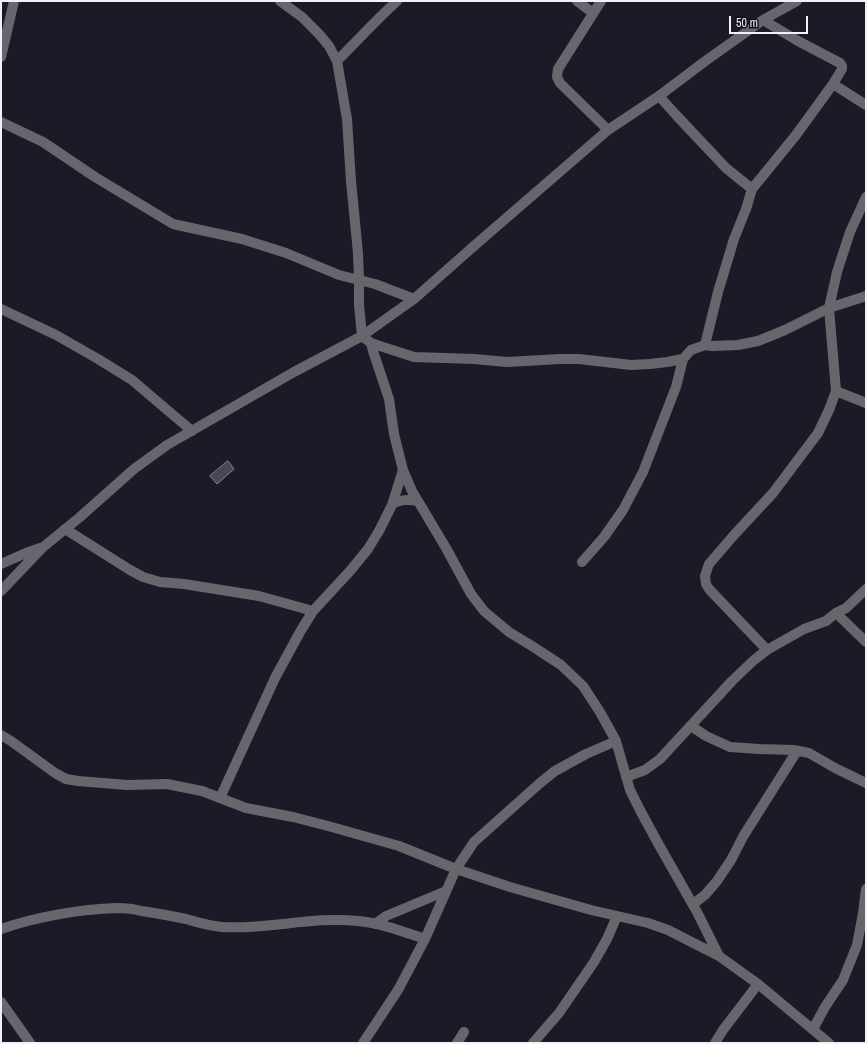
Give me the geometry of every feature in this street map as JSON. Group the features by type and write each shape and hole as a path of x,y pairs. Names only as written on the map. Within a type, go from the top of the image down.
{"street":[{"path":"1,57 14,1"},
{"path":"280,1 302,17 319,34 329,46 337,61 347,119 358,253 359,304 362,336"},
{"path":"337,61 397,1"},
{"path":"577,1 593,13"},
{"path":"601,1 558,68 557,77 560,83 608,130"},
{"path":"1,591 42,548 134,469 167,445 294,372 362,336 414,299 608,130 660,96 704,62 763,20 797,1"},
{"path":"705,345 718,292 734,239 752,189 796,135 842,70 840,63 798,41 763,20"},
{"path":"833,84 866,105"},
{"path":"660,96 726,168 752,189"},
{"path":"1,122 43,142 95,177 173,224 242,239 286,253 340,274 375,284 414,299"},
{"path":"767,650 709,588 706,584 705,576 709,564 734,534 773,493 818,433 829,410 836,391 829,308 837,272 850,232 866,197"},
{"path":"582,562 604,537 623,510 642,472 676,387 683,359 691,350 705,345 738,345 758,341 785,330 829,308 866,296"},
{"path":"1,309 56,335 132,380 192,431"},
{"path":"362,336 382,347 414,357 474,359 507,362 579,359 631,365 668,362 683,359"},
{"path":"371,342 389,399 394,434 403,470 418,502 446,548 471,594 484,611 509,632 561,665 583,686 600,712 616,741 630,790 641,812 693,904 719,956"},
{"path":"836,391 866,403"},
{"path":"220,798 275,678 313,611 368,549 379,531 392,503 403,470"},
{"path":"392,503 403,500 418,502"},
{"path":"65,529 143,577 160,582 190,585 259,596 313,611"},
{"path":"1,564 42,548"},
{"path":"626,777 645,770 660,759 732,681 754,660 767,650 804,630 826,621 836,613 846,608 866,589"},
{"path":"836,613 866,642"},
{"path":"691,726 706,736 730,747 809,753 866,783"},
{"path":"1,735 66,779 127,785 167,784 202,791 246,808 292,817 399,846 456,869 510,887 648,923 668,930 719,956 758,984 829,1043"},
{"path":"363,1043 398,990 425,939 456,869 474,842 540,783 556,771 586,754 616,741"},
{"path":"693,904 705,895 718,881 744,835 797,751"},
{"path":"812,1030 843,980 857,945 866,889"},
{"path":"375,924 386,916 446,891"},
{"path":"1,929 14,924 57,915 90,910 118,908 169,915 220,927 266,926 327,920 358,921 375,924 425,939"},
{"path":"533,1043 559,1013 594,962 608,938 618,916"},
{"path":"716,1043 723,1030 758,984"},
{"path":"1,1002 30,1043"},
{"path":"457,1043 464,1032"}],"building":[{"path":"228,461 234,469 217,484 210,476"}]}
